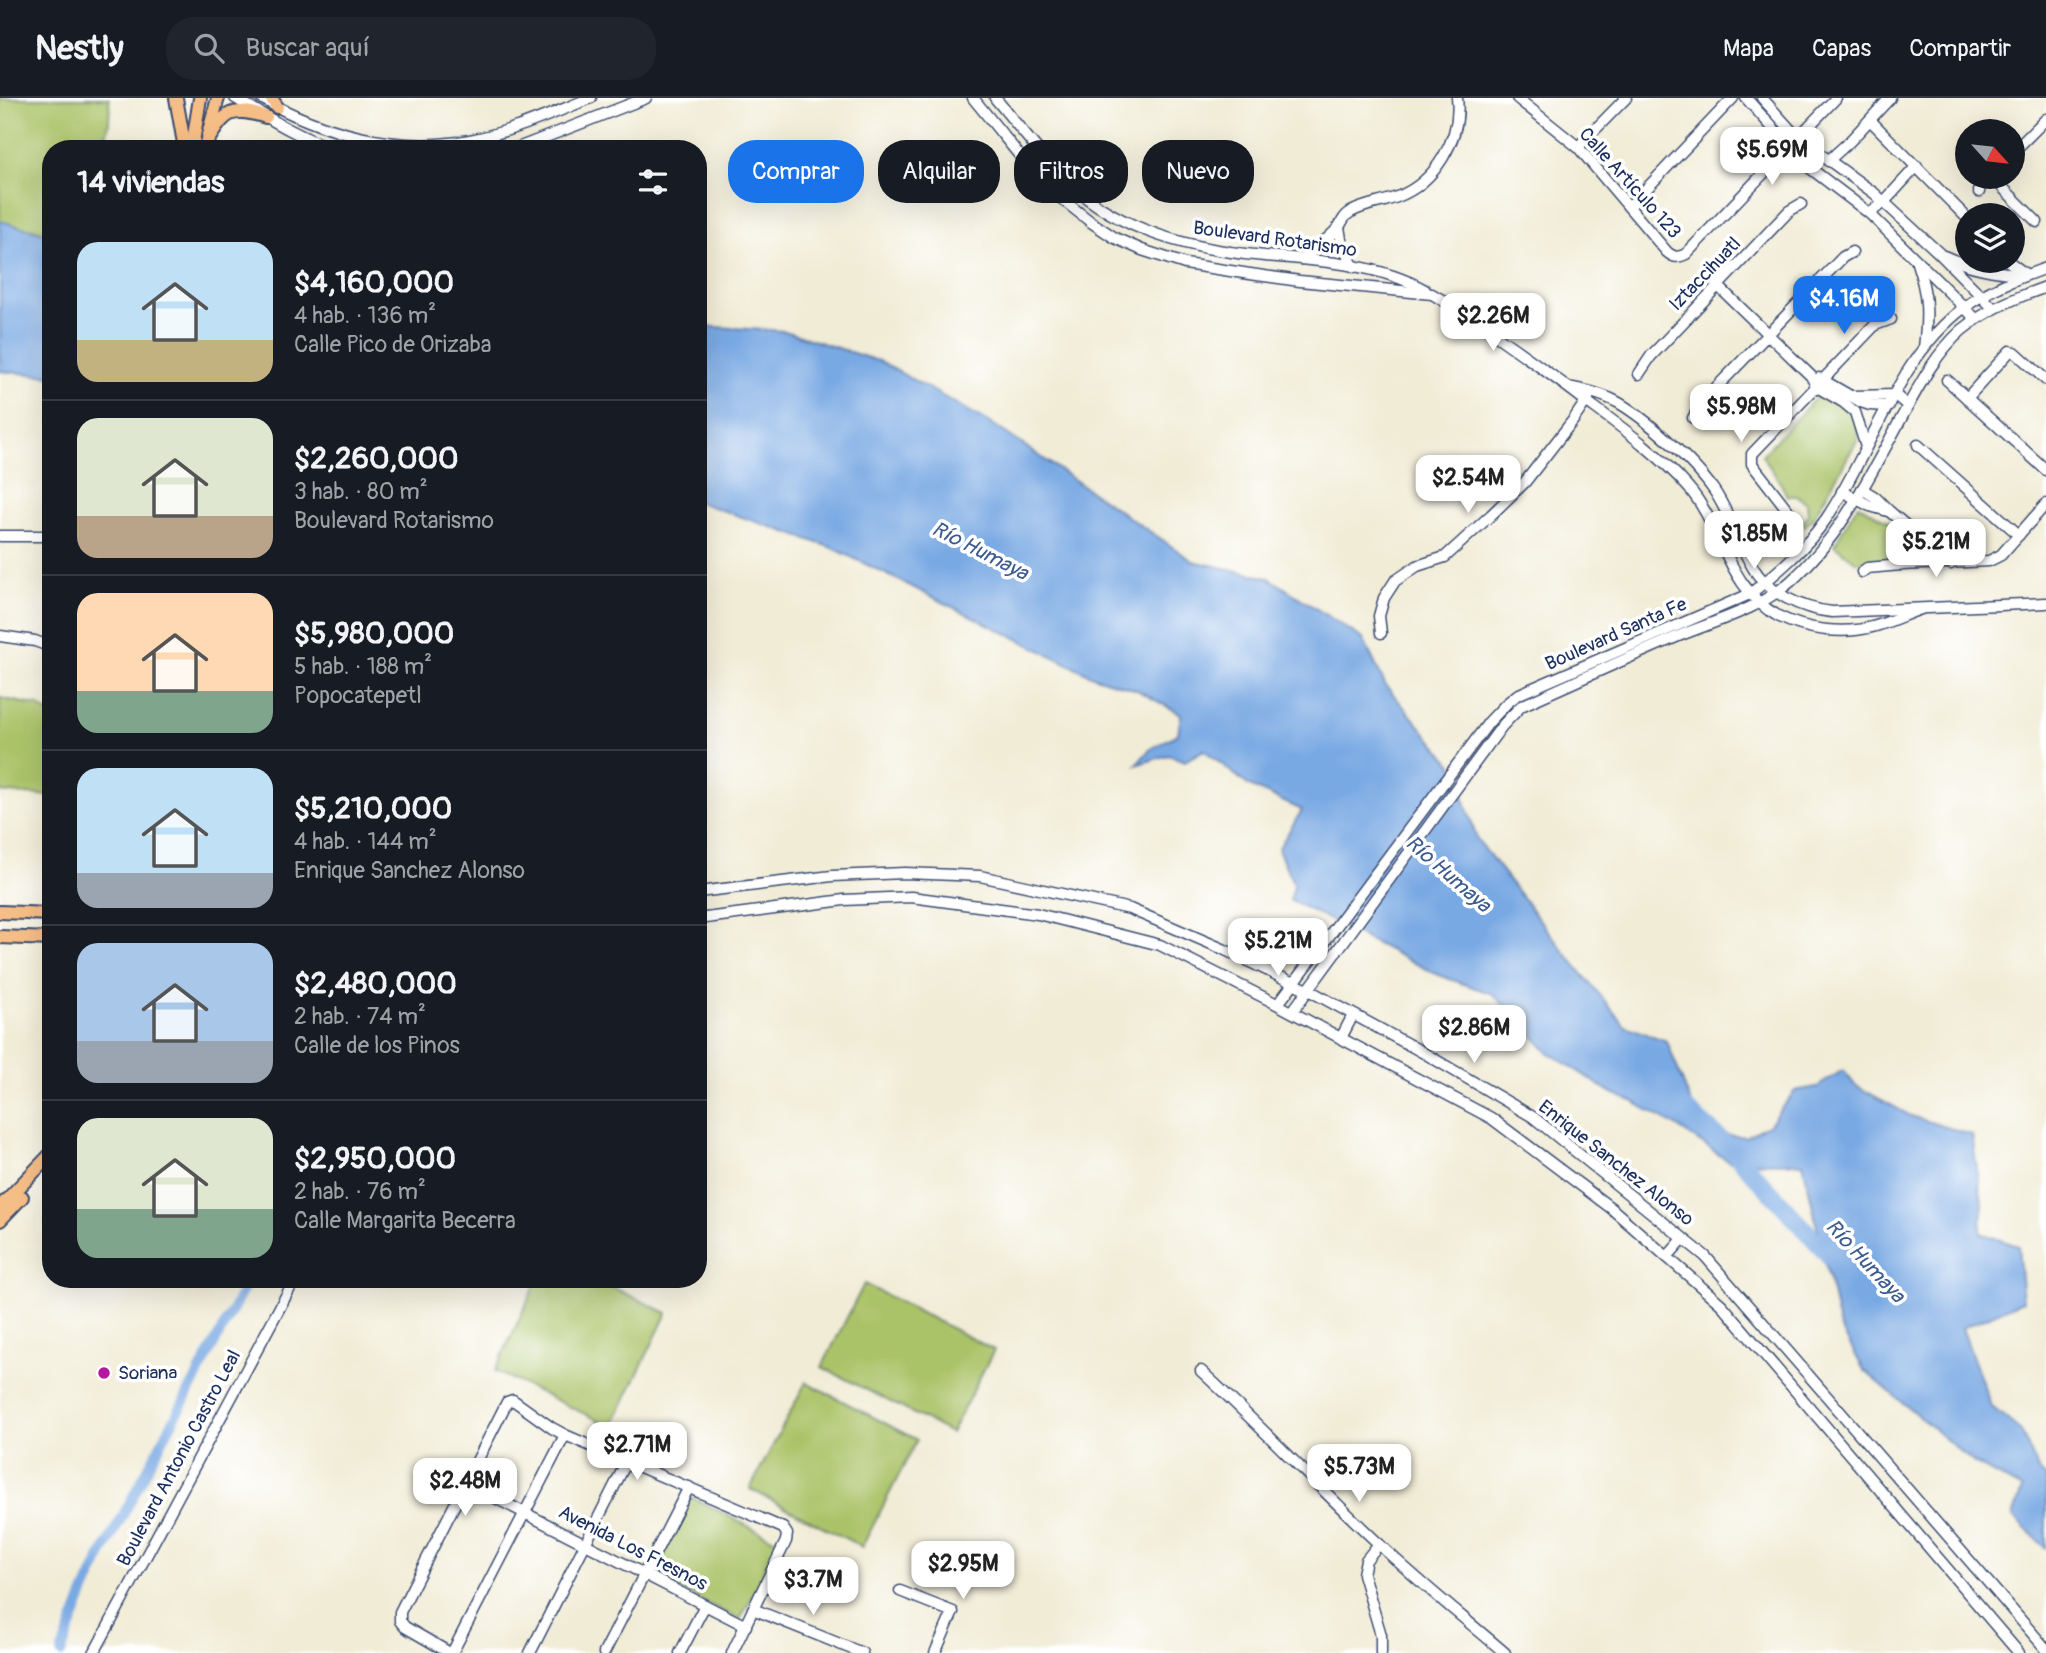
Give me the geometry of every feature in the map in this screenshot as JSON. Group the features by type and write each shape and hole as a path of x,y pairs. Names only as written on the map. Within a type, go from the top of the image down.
{"main road":[{"path":"176,98 183,140"},
{"path":"193,140 200,98"},
{"path":"208,140 218,98"},
{"path":"210,140 221,121 232,113 246,111 266,117"},
{"path":"0,912 42,914"},
{"path":"0,937 42,939"},
{"path":"0,1207 42,1163"},
{"path":"0,1220 42,1176"}],"street":[{"path":"234,98 310,140"},
{"path":"261,98 332,129 379,140"},
{"path":"468,140 504,131 591,98"},
{"path":"538,140 645,98"},
{"path":"973,98 1037,177 1053,192 1091,222 1142,250 1185,264 1237,272 1432,294"},
{"name":"Boulevard Rotarismo","path":"995,98 1062,177 1081,193 1119,217 1163,237 1194,246 1246,255 1301,259 1392,275 1413,283 1456,308 1569,387 1589,396"},
{"path":"1301,259 1339,227 1343,218 1351,212 1398,197 1429,176 1456,129 1457,98"},
{"path":"1578,147 1626,98"},
{"path":"1629,207 1733,98"},
{"path":"1746,98 1788,148 1869,213 1976,320"},
{"path":"1762,98 1798,138 1874,194 1939,253 1993,308"},
{"path":"1788,148 1836,98"},
{"path":"1828,161 1890,98"},
{"name":"Calle Artículo 123","path":"1520,99 1578,147 1673,257 1679,258 1686,254 1788,148"},
{"path":"2025,140 2046,119"},
{"path":"1870,120 1955,205"},
{"path":"1869,213 1883,203 1917,166"},
{"path":"2003,189 2037,222"},
{"name":"Iztaccihuatl","path":"1639,374 1651,356 1789,211 1801,204"},
{"path":"1339,227 1342,245 1354,267"},
{"path":"1693,418 1706,398 1843,257 1852,253"},
{"path":"1939,253 1961,264 2025,275"},
{"path":"1916,259 1927,301 1924,348"},
{"name":"Boulevard Santa Fe","path":"1278,1004 1489,722 1506,704 1517,695 1751,594 1779,571 1817,530 1842,491 1895,395 1924,348 1937,333 1964,307 1981,296 2046,268"},
{"path":"1718,286 1811,376 1854,412 1866,447"},
{"name":"Boulevard Santa Fe","path":"1292,1012 1502,726 1521,706 1759,603 1789,583 1824,547 1859,494 1940,354 1961,331 1993,308 2046,287"},
{"path":"1790,513 1752,464 1752,454 1875,325 1891,319"},
{"path":"1967,398 2010,351 2015,352 2046,380"},
{"path":"1947,380 2046,470"},
{"path":"1821,383 1861,402 1889,406"},
{"path":"1849,396 1895,395 1908,406"},
{"path":"1589,396 1618,402 1686,458 1713,490 1750,563 1765,582 1791,601 1820,611 2046,603"},
{"path":"1589,396 1688,487 1706,513 1729,562 1751,594 1777,615 1819,630 1858,630 1921,609"},
{"path":"1381,632 1381,607 1395,581 1417,566 1445,557 1491,515 1525,482 1589,396"},
{"path":"1854,412 1861,402"},
{"path":"1918,445 2019,535"},
{"path":"1842,491 1859,494 1870,506 1889,511 1951,564"},
{"path":"1861,572 1867,568 1901,565 1989,561 2001,555 2046,504"},
{"path":"0,536 42,536"},
{"path":"0,636 42,644"},
{"name":"Enrique Sanchez Alonso","path":"707,891 832,876 905,873 981,876 1130,909 1293,983 1424,1053 1533,1117 1705,1256 2046,1649"},
{"name":"Enrique Sanchez Alonso","path":"707,918 844,900 911,897 1038,914 1160,945 1278,1004 1491,1118 1611,1208 1722,1305 2019,1653"},
{"path":"1341,1038 1353,1014"},
{"path":"1667,1257 1683,1239"},
{"name":"Boulevard Antonio Castro Leal","path":"94,1653 290,1288"},
{"path":"1201,1371 1379,1544 1505,1653"},
{"path":"565,1435 451,1653 410,1631 400,1621 402,1607 507,1402 513,1400 552,1429 779,1526 787,1534 784,1546 732,1653"},
{"path":"530,1653 627,1461"},
{"name":"Avenida Los Fresnos","path":"466,1483 746,1626"},
{"path":"604,1653 690,1487"},
{"path":"1379,1544 1366,1560 1363,1574 1381,1635 1381,1653"},
{"path":"900,1591 953,1612 934,1653"},
{"path":"680,1653 705,1605"},
{"path":"753,1609 862,1653"}],"green space":[{"path":"0,98 109,98 109,124 105,140 42,140 42,230 24,228 0,236"},
{"path":"1821,392 1853,412 1859,437 1813,518 1805,526 1802,523 1808,515 1807,503 1797,496 1787,496 1762,455"},
{"path":"1858,504 1902,530 1931,555 1930,559 1857,562 1834,545"},
{"path":"0,698 38,706 42,709 42,795 0,792"},
{"path":"864,1284 994,1350 951,1433 822,1367"},
{"path":"534,1288 614,1288 667,1313 612,1427 495,1371"},
{"path":"806,1382 917,1440 862,1547 750,1489"},
{"path":"691,1497 780,1542 740,1620 652,1575"}],"water":[{"path":"0,221 42,233 42,375 0,371"},
{"path":"707,327 785,331 881,362 994,425 1193,561 1269,578 1363,639 1386,686 1453,765 1477,839 1625,1026 1667,1041 1695,1114 1705,1132 1745,1137 1768,1125 1795,1091 1817,1087 1843,1070 1855,1085 1911,1116 1972,1135 1982,1203 1981,1233 2018,1246 2023,1301 1962,1328 1991,1406 2021,1431 2039,1472 2046,1477 2046,1548 2013,1517 2022,1489 1974,1463 1864,1370 1839,1325 1803,1163 1730,1162 1674,1125 1610,1092 1547,1051 1493,994 1438,975 1290,900 1294,885 1278,849 1302,810 1249,786 1204,750 1185,761 1168,755 1136,765 1150,749 1178,734 1181,714 1137,690 1095,677 833,548 707,505"}],"waterway":[{"name":"Río Humaya","path":"1683,1107 1727,1145 1837,1264"},
{"path":"61,1653 98,1562 244,1288"}],"place":[{"name":"Soriana","path":"104,1373"}]}
